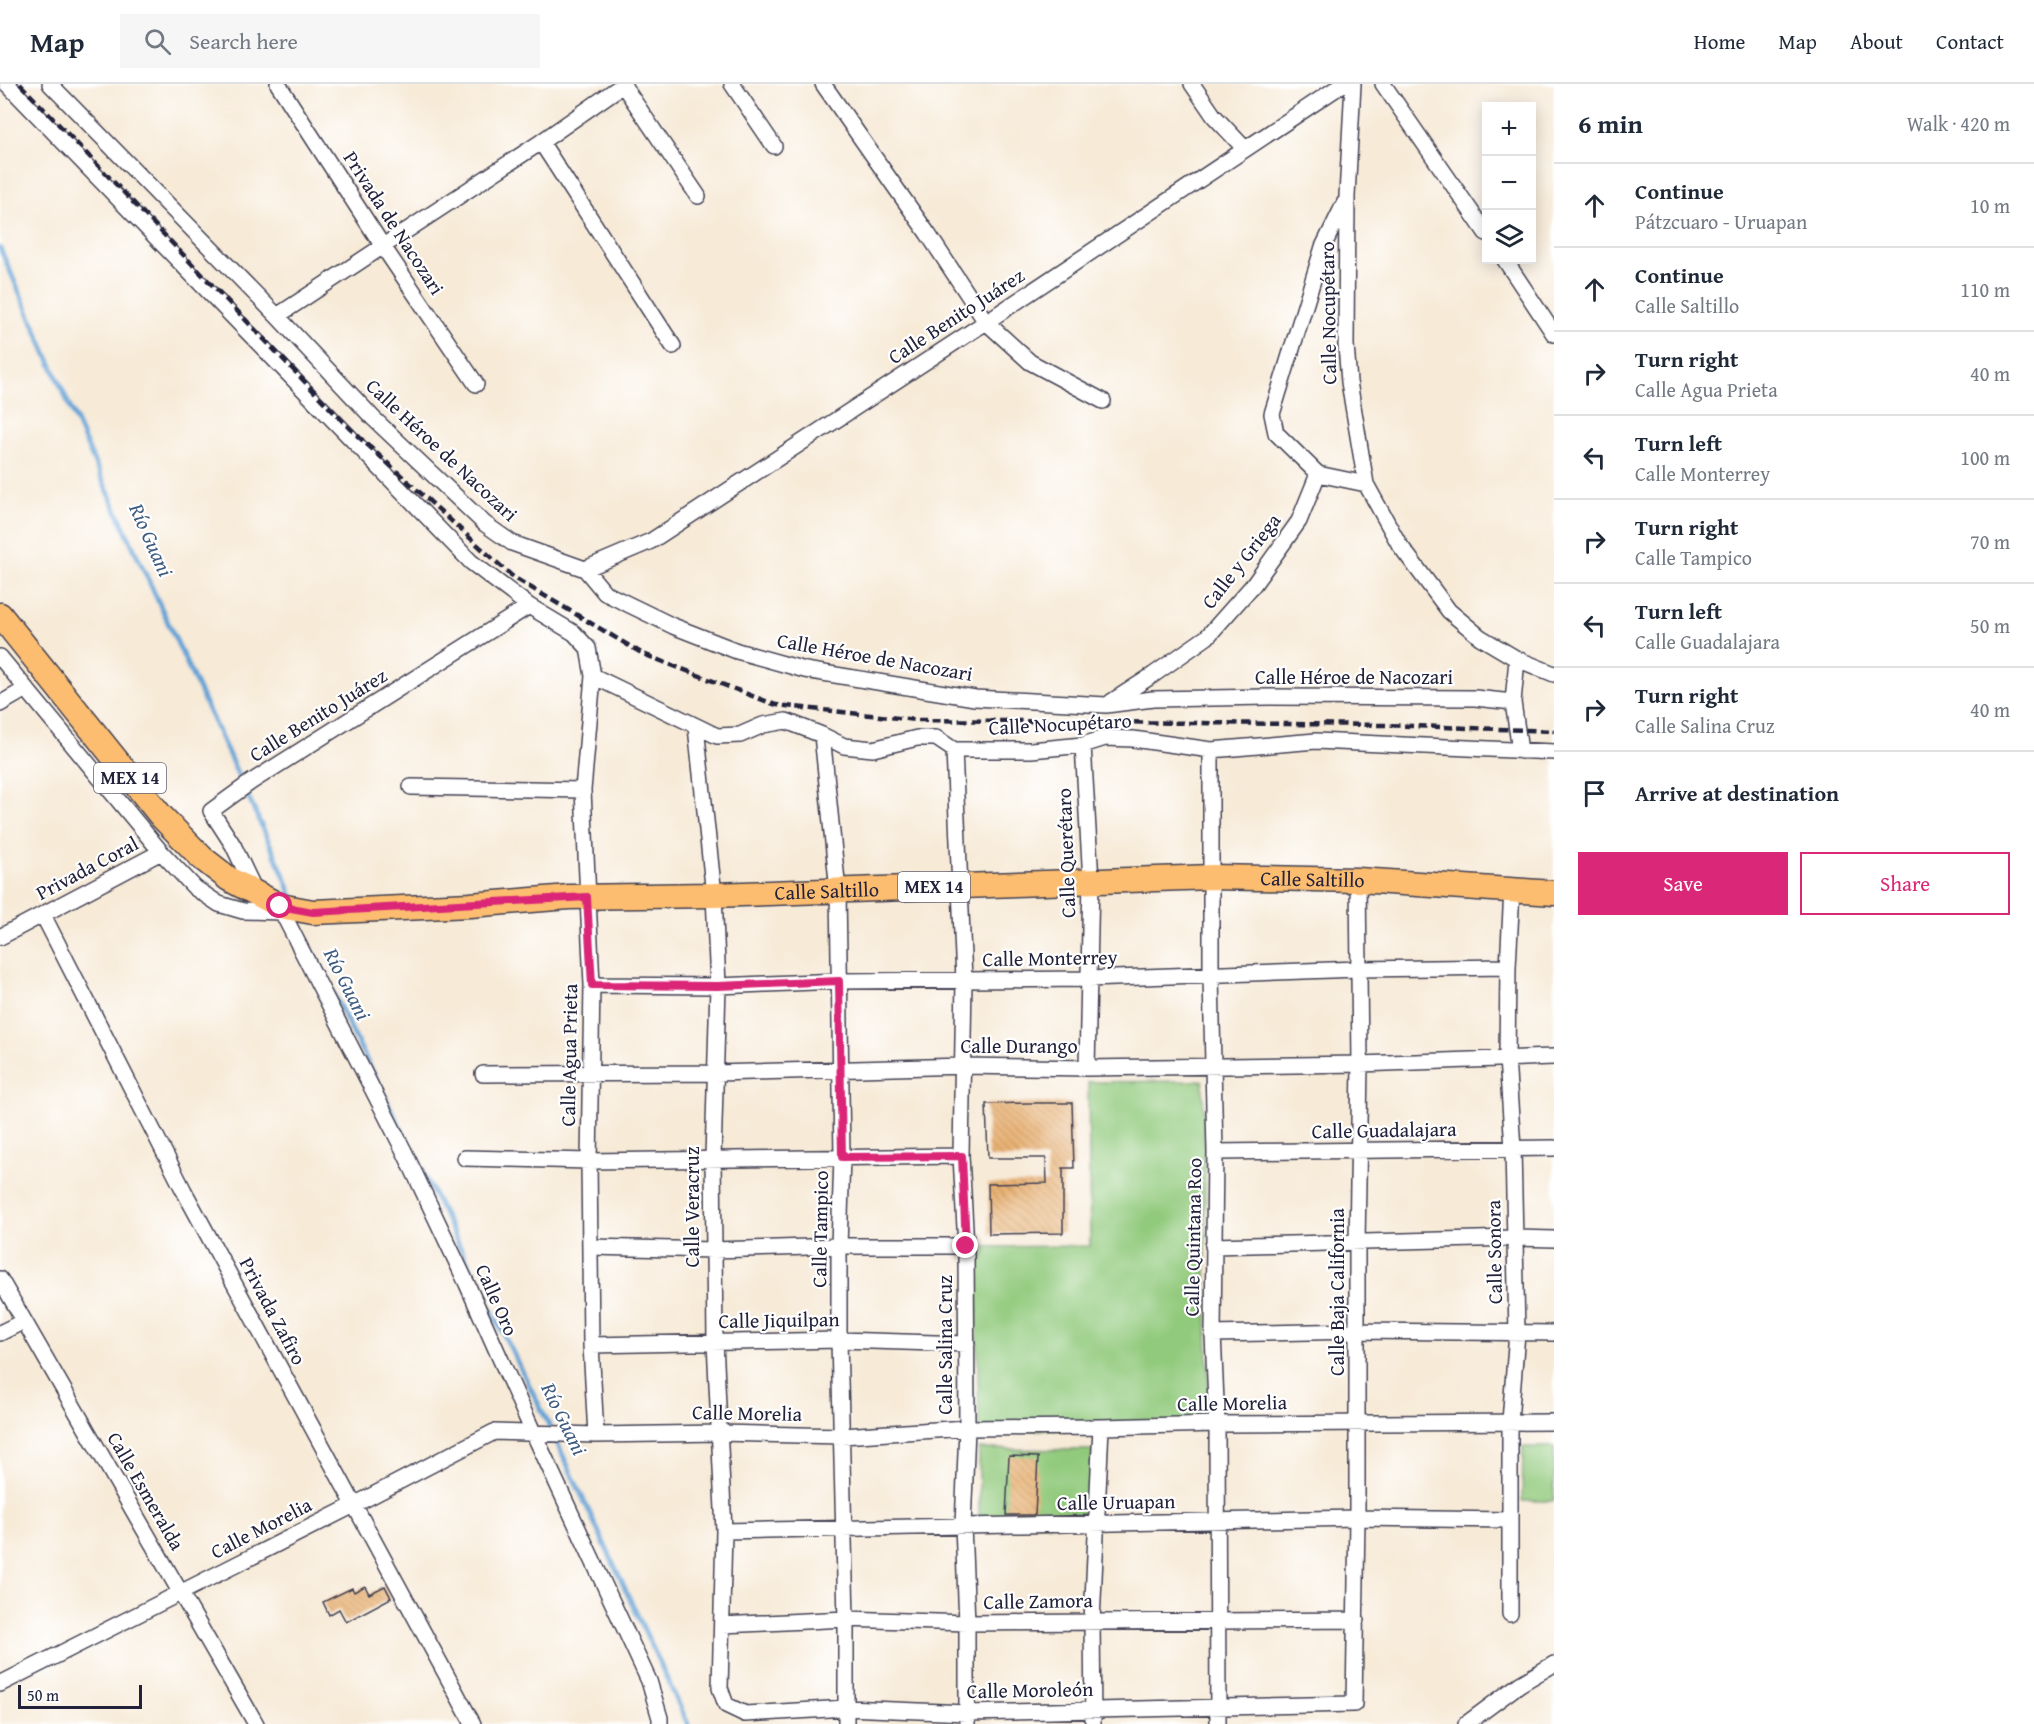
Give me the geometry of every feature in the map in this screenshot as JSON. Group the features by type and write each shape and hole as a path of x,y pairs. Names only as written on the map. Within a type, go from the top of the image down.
{"main road":[{"name":"MEX 14","path":"0,615 161,816 202,858 229,879 284,908"},
{"name":"Calle Saltillo","path":"284,908 313,912 587,897 714,896 1212,877 1358,880 1554,893"}],"street":[{"name":"Calle Agua Prieta","path":"7,84 471,562 529,606 574,633 588,648 593,676 583,790 592,985 589,1161 590,1434"},
{"name":"Calle Héroe de Nacozari","path":"50,84 374,418 485,524 512,543 585,569 605,593 673,626 736,651 805,670 975,698 1106,705 1153,699 1269,697 1475,698 1513,702"},
{"name":"Privada de Nacozari","path":"278,84 382,245 476,384"},
{"path":"277,316 541,142 624,84 698,196"},
{"path":"732,84 774,146"},
{"path":"823,84 928,234 986,322 1030,362 1103,401"},
{"path":"1192,84 1214,116 1245,149"},
{"name":"Calle Benito Juárez","path":"585,569 651,541 986,322 1343,84"},
{"name":"Calle Nocupétaro","path":"1353,84 1347,196 1347,354 1349,382 1366,484 1399,544 1449,610 1480,637 1517,659 1554,674"},
{"path":"1383,84 1482,227"},
{"path":"541,142 673,346"},
{"path":"1347,196 1323,247 1272,414 1276,433 1318,474 1366,484"},
{"path":"1508,264 1554,334"},
{"name":"Calle y Griega","path":"1106,705 1207,637 1254,584 1299,521 1318,474"},
{"name":"Calle Benito Juárez","path":"256,894 233,845 211,811 251,782 529,606"},
{"path":"0,657 161,852 195,888 219,904 243,910 284,908"},
{"path":"1517,659 1513,702 1520,751"},
{"name":"Calle Nocupétaro","path":"593,676 717,736 740,735 763,724 786,721 844,746 873,749 917,738 936,738 954,750 1031,750 1083,745 1105,738 1133,739 1211,750 1316,741 1554,752"},
{"path":"0,704 26,689"},
{"name":"Calle Veracruz","path":"696,727 714,896 718,986 713,1250 724,1531 720,1688"},
{"name":"Calle Tampico","path":"822,735 838,891 842,1157 839,1340 846,1619 846,1716"},
{"name":"Calle Querétaro","path":"1083,745 1091,881 1087,1068"},
{"name":"Calle Salina Cruz","path":"954,750 964,980 962,1156 966,1246 967,1428 963,1526 967,1623 967,1718"},
{"name":"Calle Quintana Roo","path":"1211,750 1211,976 1215,1152 1213,1334 1217,1424 1218,1724"},
{"path":"411,787 583,790"},
{"name":"Privada Coral","path":"0,937 161,852"},
{"name":"Calle Baja California","path":"1354,1704 1358,1518 1357,1331 1360,1064 1358,880"},
{"name":"Calle Sonora","path":"1510,1614 1510,1421 1517,1333 1513,1149 1507,1058 1512,890"},
{"name":"Calle Oro","path":"284,908 539,1433 649,1681 660,1721"},
{"name":"Privada Zafiro","path":"43,915 184,1191 473,1724"},
{"name":"Calle Monterrey","path":"592,985 718,986 839,981 1088,979 1358,969 1508,967"},
{"name":"Calle Durango","path":"483,1074 715,1073 964,1066 1087,1068 1360,1064 1554,1057"},
{"name":"Calle Guadalajara","path":"1215,1152 1554,1148"},
{"path":"465,1158 589,1161 962,1156"},
{"path":"1213,1246 1514,1238 1554,1239"},
{"path":"591,1247 713,1250 839,1246 966,1246"},
{"name":"Calle Esmeralda","path":"0,1279 256,1724"},
{"path":"0,1333 24,1321"},
{"path":"1213,1334 1357,1331 1554,1333"},
{"name":"Calle Jiquilpan","path":"591,1345 839,1340 967,1344"},
{"name":"Calle Morelia","path":"0,1684 494,1432 842,1436 967,1428 1554,1422"},
{"path":"1093,1717 1092,1621 1101,1427"},
{"name":"Calle Uruapan","path":"724,1531 1358,1518 1509,1520"},
{"name":"Calle Zamora","path":"722,1625 846,1619 967,1623 1356,1620"},
{"path":"1467,1724 1520,1684 1554,1664"},
{"name":"Calle Moroleón","path":"720,1688 726,1705 745,1714 967,1718 1093,1717 1218,1706 1354,1704"}],"green space":[{"path":"1203,1081 1209,1428 979,1431 976,1247 1090,1246 1088,1082"},
{"path":"1523,1447 1554,1447 1554,1501 1522,1501"},
{"path":"979,1449 1092,1450 1093,1524 979,1524"}],"building":[{"path":"1072,1103 1074,1168 1063,1168 1063,1233 989,1234 988,1184 1047,1183 1046,1158 988,1158 986,1104"},
{"path":"1009,1456 1038,1457 1035,1515 1006,1515"},
{"path":"365,1586 369,1594 385,1586 391,1598 346,1622 339,1609 329,1615 323,1602 352,1588 354,1592"}],"waterway":[{"name":"Río Guani","path":"0,248 95,464 285,877 293,900"},
{"name":"Río Guani","path":"298,915 304,935 547,1421 688,1724"}],"railway":[{"path":"20,84 349,428 513,577 643,654 776,705 917,720 1386,725 1554,731"}],"route":[{"path":"280,906 313,912 587,897 592,985 718,986 839,981 842,1157 962,1156 966,1246"}]}
